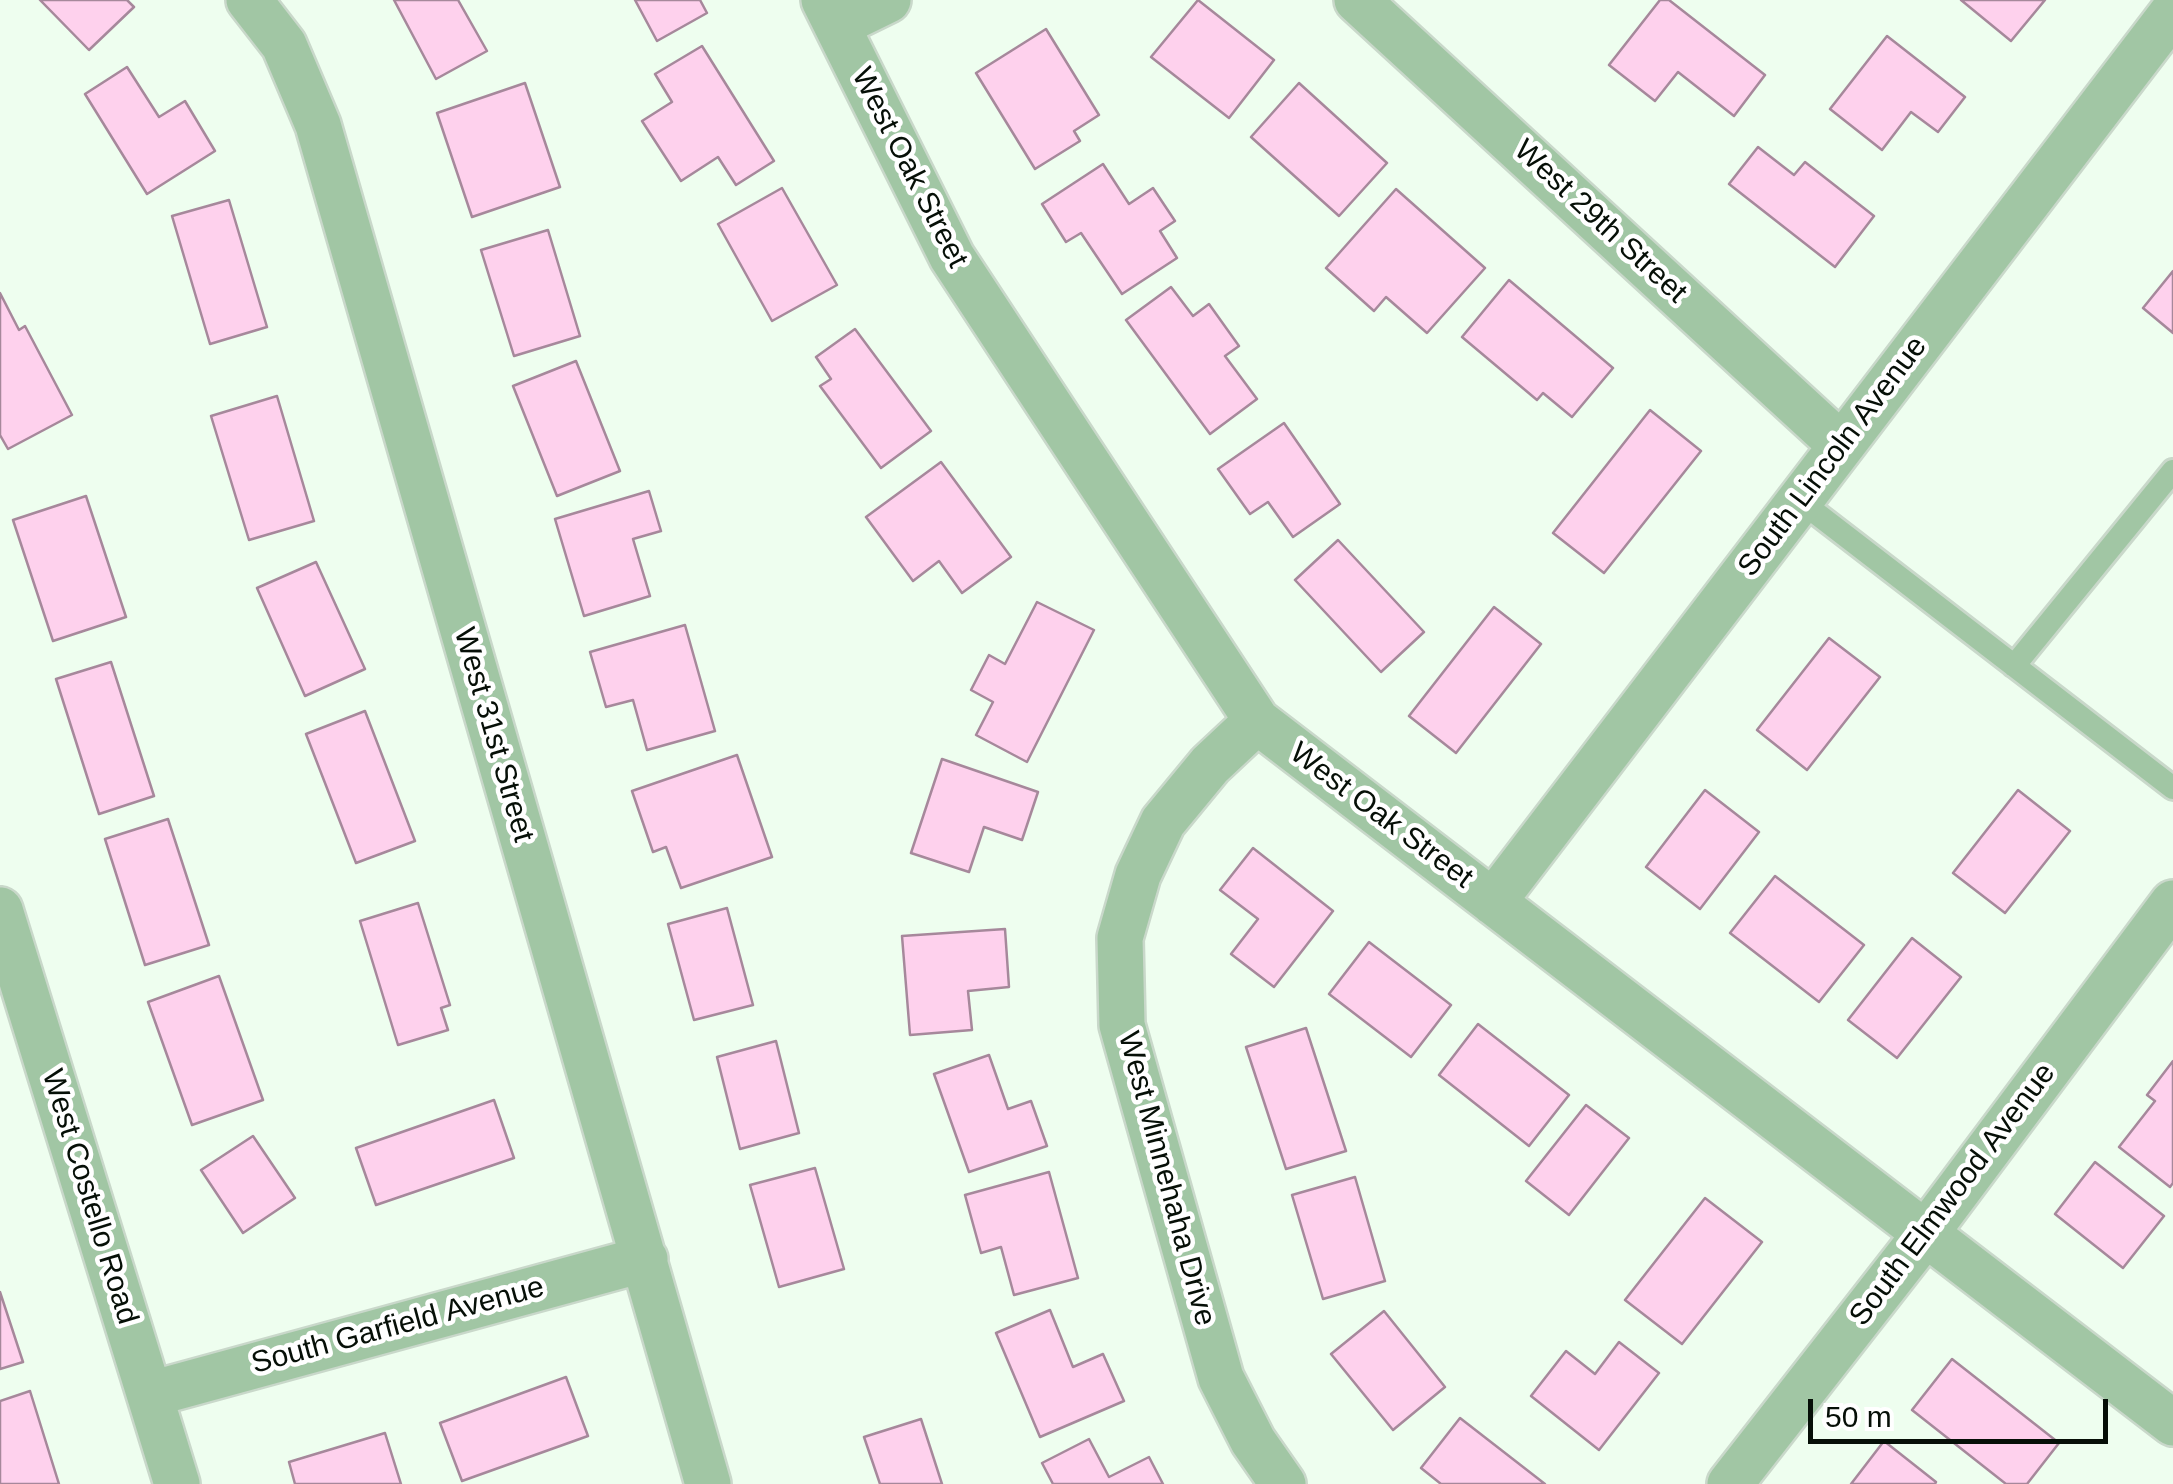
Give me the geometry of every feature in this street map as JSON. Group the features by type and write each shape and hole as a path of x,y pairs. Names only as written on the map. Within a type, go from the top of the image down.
{"street":[{"name":"West 31st Street","path":"249,0 284,45 318,125 708,1484"},
{"path":"831,12 888,0"},
{"name":"West 29th Street","path":"1357,0 1841,446"},
{"name":"West Oak Street","path":"831,12 952,258 1257,720 2173,1423"},
{"name":"South Lincoln Avenue","path":"1494,902 2173,12"},
{"name":"West Minnehaha Drive","path":"1257,720 1210,765 1164,822 1138,875 1120,938 1122,1025 1222,1378 1253,1440 1283,1484"},
{"name":"South Elmwood Avenue","path":"1730,1484 1926,1233 2173,903"},
{"name":"West Costello Road","path":"0,910 10,976 151,1394 177,1484"},
{"name":"South Garfield Avenue","path":"151,1394 645,1259"}],"lane":[{"path":"2014,666 2172,471"},
{"path":"1799,500 2173,788"}],"building":[{"path":"40,0 127,0 134,7 89,50"},
{"path":"394,0 458,0 487,51 436,79"},
{"path":"635,0 700,0 707,13 657,41"},
{"path":"1198,0 1274,60 1229,118 1151,57"},
{"path":"1660,0 1669,0 1765,75 1734,116 1678,72 1655,101 1609,65"},
{"path":"1961,0 2045,0 2011,41"},
{"path":"1046,29 1099,115 1074,131 1080,141 1035,169 976,73"},
{"path":"1887,36 1965,97 1938,132 1911,112 1882,150 1830,109"},
{"path":"702,46 774,161 736,185 718,157 681,181 642,121 672,102 655,74"},
{"path":"127,67 159,117 185,101 215,151 147,194 85,94"},
{"path":"525,83 560,187 472,217 437,113"},
{"path":"1299,83 1387,163 1339,216 1251,137"},
{"path":"1758,147 1794,175 1805,162 1874,216 1835,267 1729,184"},
{"path":"1103,164 1129,204 1153,188 1175,221 1160,231 1177,258 1122,294 1081,233 1066,242 1042,204"},
{"path":"782,188 837,285 772,321 718,224"},
{"path":"1396,189 1485,268 1427,333 1386,297 1374,311 1326,268"},
{"path":"229,200 267,327 210,344 172,216"},
{"path":"548,230 580,336 514,356 481,250"},
{"path":"2173,271 2173,333 2143,308"},
{"path":"1509,280 1613,368 1572,417 1543,393 1537,400 1462,337"},
{"path":"1171,287 1193,316 1209,304 1239,346 1225,356 1257,399 1210,434 1126,320"},
{"path":"0,293 19,330 25,326 72,415 8,449 0,435"},
{"path":"855,329 931,431 881,468 820,386 831,379 816,357"},
{"path":"576,361 620,471 557,496 513,386"},
{"path":"277,396 314,521 249,540 211,416"},
{"path":"1650,410 1701,451 1604,573 1553,533"},
{"path":"1284,423 1340,504 1293,537 1268,502 1250,514 1218,469"},
{"path":"941,462 1011,557 962,593 939,561 913,581 866,517"},
{"path":"649,491 661,531 633,539 650,596 584,616 555,519"},
{"path":"86,496 126,617 53,641 13,520"},
{"path":"1338,540 1424,632 1381,672 1295,580"},
{"path":"316,562 365,669 305,696 257,588"},
{"path":"1037,602 1094,630 1027,762 976,735 993,702 971,690 989,655 1005,664"},
{"path":"1494,607 1541,644 1456,753 1409,716"},
{"path":"685,625 715,731 647,750 633,700 606,707 590,652"},
{"path":"1829,638 1880,677 1807,770 1757,730"},
{"path":"111,662 154,796 99,814 56,679"},
{"path":"365,711 415,841 356,863 306,734"},
{"path":"737,755 772,857 681,888 666,847 653,852 632,791"},
{"path":"942,759 1038,792 1022,840 984,827 969,872 911,853"},
{"path":"1705,790 1759,832 1700,909 1646,867"},
{"path":"2018,790 2070,831 2005,913 1953,873"},
{"path":"168,819 209,945 145,965 105,839"},
{"path":"1253,848 1333,911 1274,987 1231,954 1258,919 1220,890"},
{"path":"1775,876 1864,945 1819,1002 1730,933"},
{"path":"418,903 450,1005 441,1008 448,1030 398,1045 360,921"},
{"path":"727,908 753,1005 694,1020 668,924"},
{"path":"1005,929 1009,987 968,991 972,1030 910,1035 902,936"},
{"path":"1912,938 1961,977 1897,1058 1848,1020"},
{"path":"1369,942 1451,1005 1411,1057 1329,994"},
{"path":"219,976 263,1100 192,1125 148,1002"},
{"path":"1478,1024 1569,1095 1529,1146 1439,1075"},
{"path":"1306,1028 1346,1151 1286,1169 1246,1047"},
{"path":"776,1041 799,1133 740,1149 717,1057"},
{"path":"989,1055 1008,1109 1031,1101 1047,1146 969,1172 934,1074"},
{"path":"2173,1061 2170,1187 2119,1147 2155,1101 2147,1095"},
{"path":"494,1100 514,1158 376,1205 356,1148"},
{"path":"1586,1105 1629,1138 1569,1215 1526,1181"},
{"path":"253,1136 295,1198 243,1233 201,1170"},
{"path":"2095,1162 2164,1216 2123,1268 2055,1214"},
{"path":"815,1168 844,1269 779,1287 750,1185"},
{"path":"1049,1172 1078,1278 1014,1295 1001,1247 981,1253 965,1195"},
{"path":"1355,1177 1385,1281 1323,1299 1292,1195"},
{"path":"1705,1198 1762,1242 1682,1344 1625,1300"},
{"path":"0,1292 23,1362 0,1369"},
{"path":"1050,1310 1073,1367 1103,1354 1124,1401 1040,1437 996,1333"},
{"path":"1384,1311 1445,1387 1393,1430 1331,1354"},
{"path":"1619,1342 1659,1373 1599,1450 1531,1396 1566,1351 1595,1374"},
{"path":"1952,1359 2059,1443 2027,1484 2006,1484 1912,1410"},
{"path":"566,1377 588,1436 462,1481 440,1423"},
{"path":"30,1391 59,1484 0,1484 0,1401"},
{"path":"1460,1418 1545,1484 1441,1484 1421,1468"},
{"path":"921,1419 942,1484 880,1484 864,1437"},
{"path":"385,1433 401,1484 295,1484 289,1462"},
{"path":"1089,1439 1109,1477 1149,1457 1163,1484 1053,1484 1042,1463"},
{"path":"1884,1441 1936,1482 1935,1484 1851,1484"}]}
